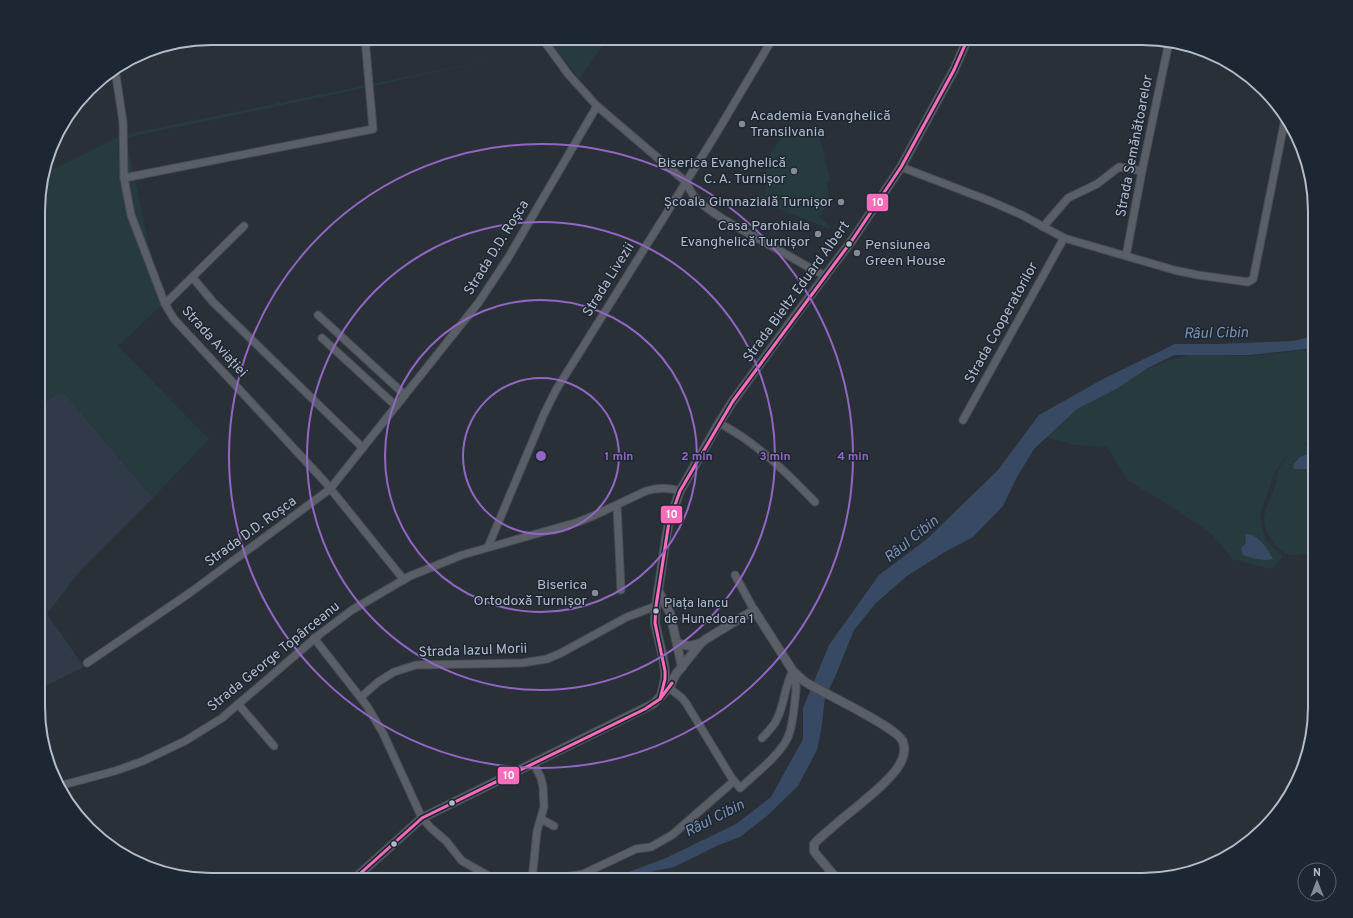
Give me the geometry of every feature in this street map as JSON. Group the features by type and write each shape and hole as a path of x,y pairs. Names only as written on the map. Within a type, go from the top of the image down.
{"street":[{"path":"124,178 373,129 366,45"},
{"path":"547,45 568,74 597,106 686,182 697,200 731,224 826,276"},
{"name":"Strada Livezii","path":"488,547 544,414 556,390 686,182 769,45"},
{"name":"Strada Bieltz Eduard Albert","path":"660,699 665,671 655,623 656,606 667,533 680,491 733,401 876,206 900,167 954,70 965,45"},
{"name":"Strada Semănătoarelor","path":"1126,256 1168,47"},
{"name":"Strada Aviației","path":"117,75 123,122 124,178 131,215 165,304 174,319 330,489 404,580"},
{"name":"Strada D.D. Roșca","path":"87,663 191,592 330,489 483,296 508,258 597,106"},
{"path":"900,167 990,201 1022,215 1064,238 1174,270 1248,282 1253,279 1254,275 1284,125"},
{"path":"1043,227 1068,198 1097,184 1119,167 1142,171"},
{"path":"165,304 244,226"},
{"name":"Strada Cooperatorilor","path":"963,420 1064,238"},
{"path":"193,278 213,302 363,448"},
{"path":"318,315 405,395"},
{"path":"322,338 396,406"},
{"path":"719,423 741,435 760,450 815,502"},
{"name":"Strada George Topârceanu","path":"64,785 115,771 143,761 185,741 222,718 314,638 352,610 404,580 462,555 578,522 655,488 666,488 680,491"},
{"path":"617,505 621,590"},
{"path":"735,575 754,610 793,671 806,682 899,735 903,740 905,751 901,762 888,780 814,844 814,851 832,873"},
{"path":"658,590 670,613 682,667"},
{"name":"Strada Iazul Morii","path":"361,697 383,678 394,672 416,665 522,663 547,659 627,617 656,606"},
{"path":"361,873 422,818 645,709 660,699 701,643 754,610"},
{"path":"314,638 361,697 383,733 422,818 446,841 462,861 483,873"},
{"path":"677,643 689,646 701,643"},
{"path":"762,738 770,730 778,718 786,686 793,671"},
{"path":"669,688 686,703 734,781 740,788 777,754 786,743 792,720 796,685 793,671"},
{"path":"238,704 274,746"},
{"path":"778,718 792,720"},
{"path":"533,873 537,831 544,807 541,778 534,764"},
{"path":"585,873 636,849 651,847 672,835 734,781"},
{"path":"541,819 554,826"}],"shaded area":[{"path":"59,393 62,396 65,394 153,498 79,572 47,614 84,667 45,686 45,402"}],"green space":[{"path":"553,45 603,45 579,79"},
{"path":"499,58 126,138 162,305 118,346 209,439 153,498 65,394 62,396 59,393 45,402 45,200 48,178 50,171 122,135"},
{"path":"819,135 830,180 827,184 830,202 819,217 830,226 830,229 755,200 758,194 765,197 766,171 770,155 781,138"},
{"path":"1308,350 1308,442 1302,445 1308,443 1308,553 1293,555 1284,552 1274,543 1265,528 1264,515 1275,487 1279,469 1286,456 1274,474 1260,514 1265,540 1283,556 1272,569 1232,559 1212,534 1164,502 1128,481 1107,447 1075,445 1043,436 1081,399 1166,361 1193,354 1250,356"}],"water":[{"path":"1308,338 1308,349 1250,355 1174,355 1148,368 1116,389 1077,409 1034,449 1017,477 1003,506 973,537 945,552 907,576 876,603 854,630 835,677 825,697 817,750 798,786 768,815 740,837 721,844 674,867 650,873 626,873 666,858 736,824 771,797 803,739 803,708 829,645 879,575 927,539 998,470 1039,415 1103,379 1175,344 1293,341"},
{"path":"1308,454 1308,469 1294,469 1293,465 1300,457"},
{"path":"1245,534 1254,536 1262,542 1273,559 1261,560 1243,555 1241,548 1246,543"}],"transit line":[{"name":"10","path":"660,699 665,679 665,671 655,623 656,606 669,522 680,491 733,401 853,239 901,167 954,70 965,45"},
{"name":"10","path":"361,873 422,818 645,709 660,699 672,683"}],"place":[{"name":"Academia Evanghelică Transilvania","path":"742,124"},
{"name":"Biserica Evanghelică C. A. Turnișor","path":"794,171"},
{"name":"Școala Gimnazială Turnișor","path":"841,202"},
{"name":"Casa Parohiala Evanghelică Turnișor","path":"818,234"},
{"name":"Pensiunea Green House","path":"857,253"},
{"name":"Biserica Ortodoxă Turnișor","path":"595,593"},
{"name":"Piața Iancu de Hunedoara 1","path":"656,611"}],"water label":[{"name":"Râul Cibin","path":"1216,334"},
{"name":"Râul Cibin","path":"912,540"},
{"name":"Râul Cibin","path":"715,819"}]}
